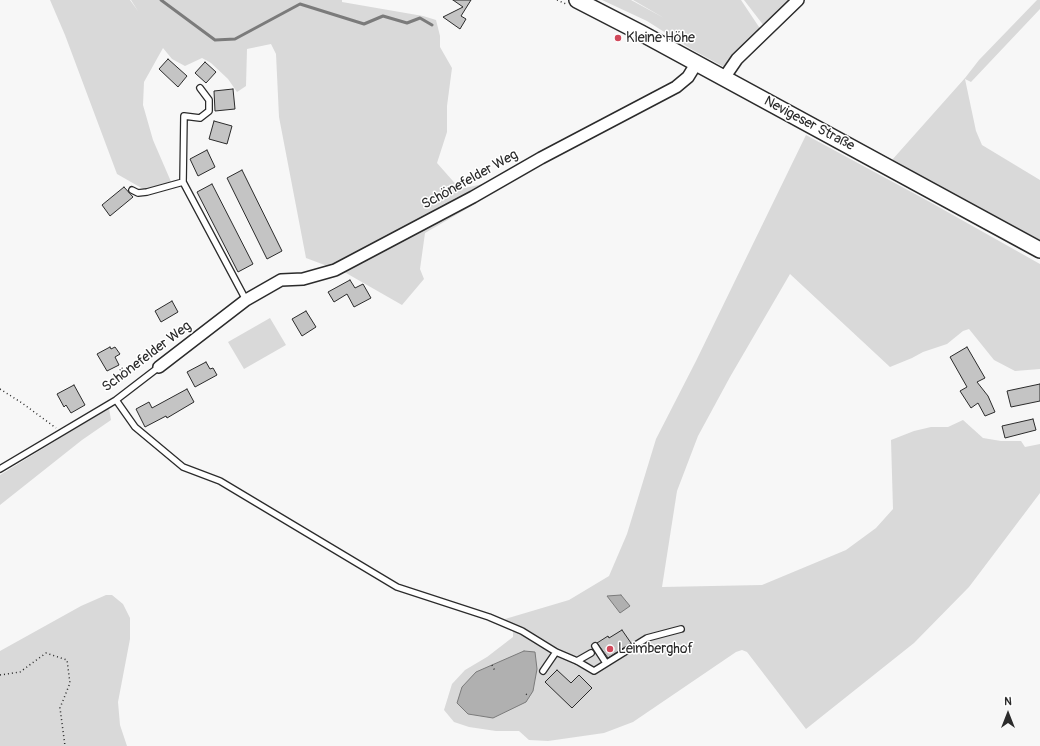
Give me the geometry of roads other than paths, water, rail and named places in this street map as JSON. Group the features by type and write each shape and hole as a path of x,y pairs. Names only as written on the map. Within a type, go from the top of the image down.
{"main road":[{"name":"Nevigeser Straße","path":"577,0 613,18 1040,250"}],"street":[{"path":"724,78 737,59 798,0"},
{"name":"Schönefelder Weg","path":"159,366 246,300 281,280 303,279 335,270 473,197 541,158 676,87 688,77 696,64"}],"lane":[{"path":"200,88 209,100 209,111 200,118 184,116 183,182 246,300"},
{"path":"132,190 138,193 147,192 183,182"},
{"name":"Schönefelder Weg","path":"0,469 116,400 159,366"},
{"path":"116,400 135,427 183,466 220,481 397,587 489,617 522,631 556,652 577,661 594,671 647,638 681,629"},
{"path":"594,646 606,663"},
{"path":"543,671 556,652"},
{"path":"577,661 591,653"}],"waterway":[{"path":"161,0 215,40 235,39 300,4 364,24 383,16 407,23 420,18 432,25"}],"place":[{"name":"Kleine Höhe","path":"618,38"},
{"name":"Leimberghof","path":"610,649"}]}
